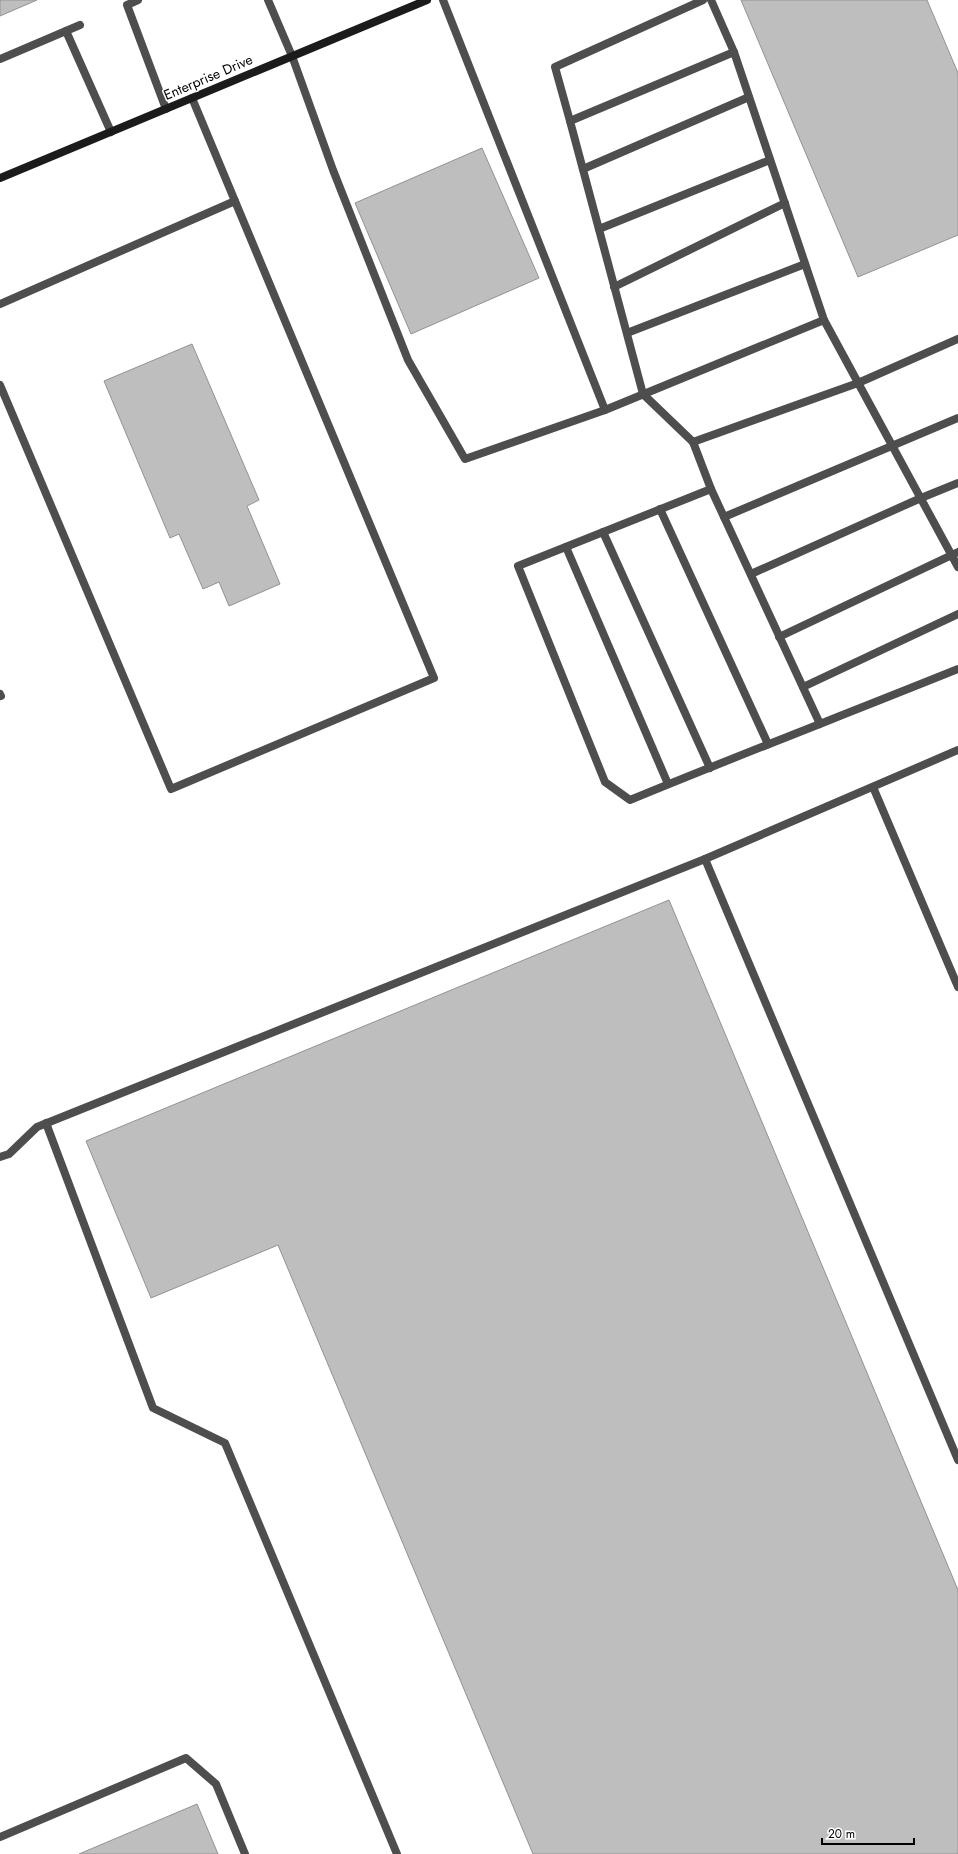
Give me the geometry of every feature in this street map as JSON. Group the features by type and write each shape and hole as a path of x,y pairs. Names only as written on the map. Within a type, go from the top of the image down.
{"street":[{"name":"Enterprise Drive","path":"0,178 427,0"}],"lane":[{"path":"138,0 127,5 166,108"},
{"path":"268,0 292,56 333,170 408,360 465,459 605,410 824,320"},
{"path":"443,0 605,410"},
{"path":"704,0 555,67 643,394 693,442 711,489 820,724"},
{"path":"711,0 734,52 824,320 921,498 955,553 958,566"},
{"path":"0,59 80,25"},
{"path":"66,31 111,132"},
{"path":"570,121 734,52"},
{"path":"583,169 749,97"},
{"path":"0,386 170,789 434,678 192,98"},
{"path":"599,229 770,160"},
{"path":"0,304 235,201"},
{"path":"614,287 785,203"},
{"path":"627,333 805,264"},
{"path":"693,442 858,383 958,339"},
{"path":"724,517 958,418"},
{"path":"751,574 958,483"},
{"path":"711,489 518,566 605,782 630,800 958,669"},
{"path":"660,509 768,744"},
{"path":"603,532 710,768"},
{"path":"566,547 668,784"},
{"path":"779,637 955,553"},
{"path":"803,687 958,614"},
{"path":"0,1157 9,1154 37,1127 46,1123 706,859 958,750"},
{"path":"873,787 958,987"},
{"path":"706,859 958,1460"},
{"path":"46,1123 154,1408 225,1443 397,1854"},
{"path":"0,1837 186,1758 216,1784 245,1854"}],"building":[{"path":"0,0 37,0 0,16"},
{"path":"741,0 927,0 958,73 958,235 858,277"},
{"path":"482,148 539,278 411,334 355,203"},
{"path":"192,344 259,500 247,506 280,584 229,606 219,582 203,589 179,534 170,538 104,381"},
{"path":"669,900 958,1590 958,1854 533,1854 278,1245 151,1298 86,1141"},
{"path":"197,1804 218,1854 79,1854"}]}
